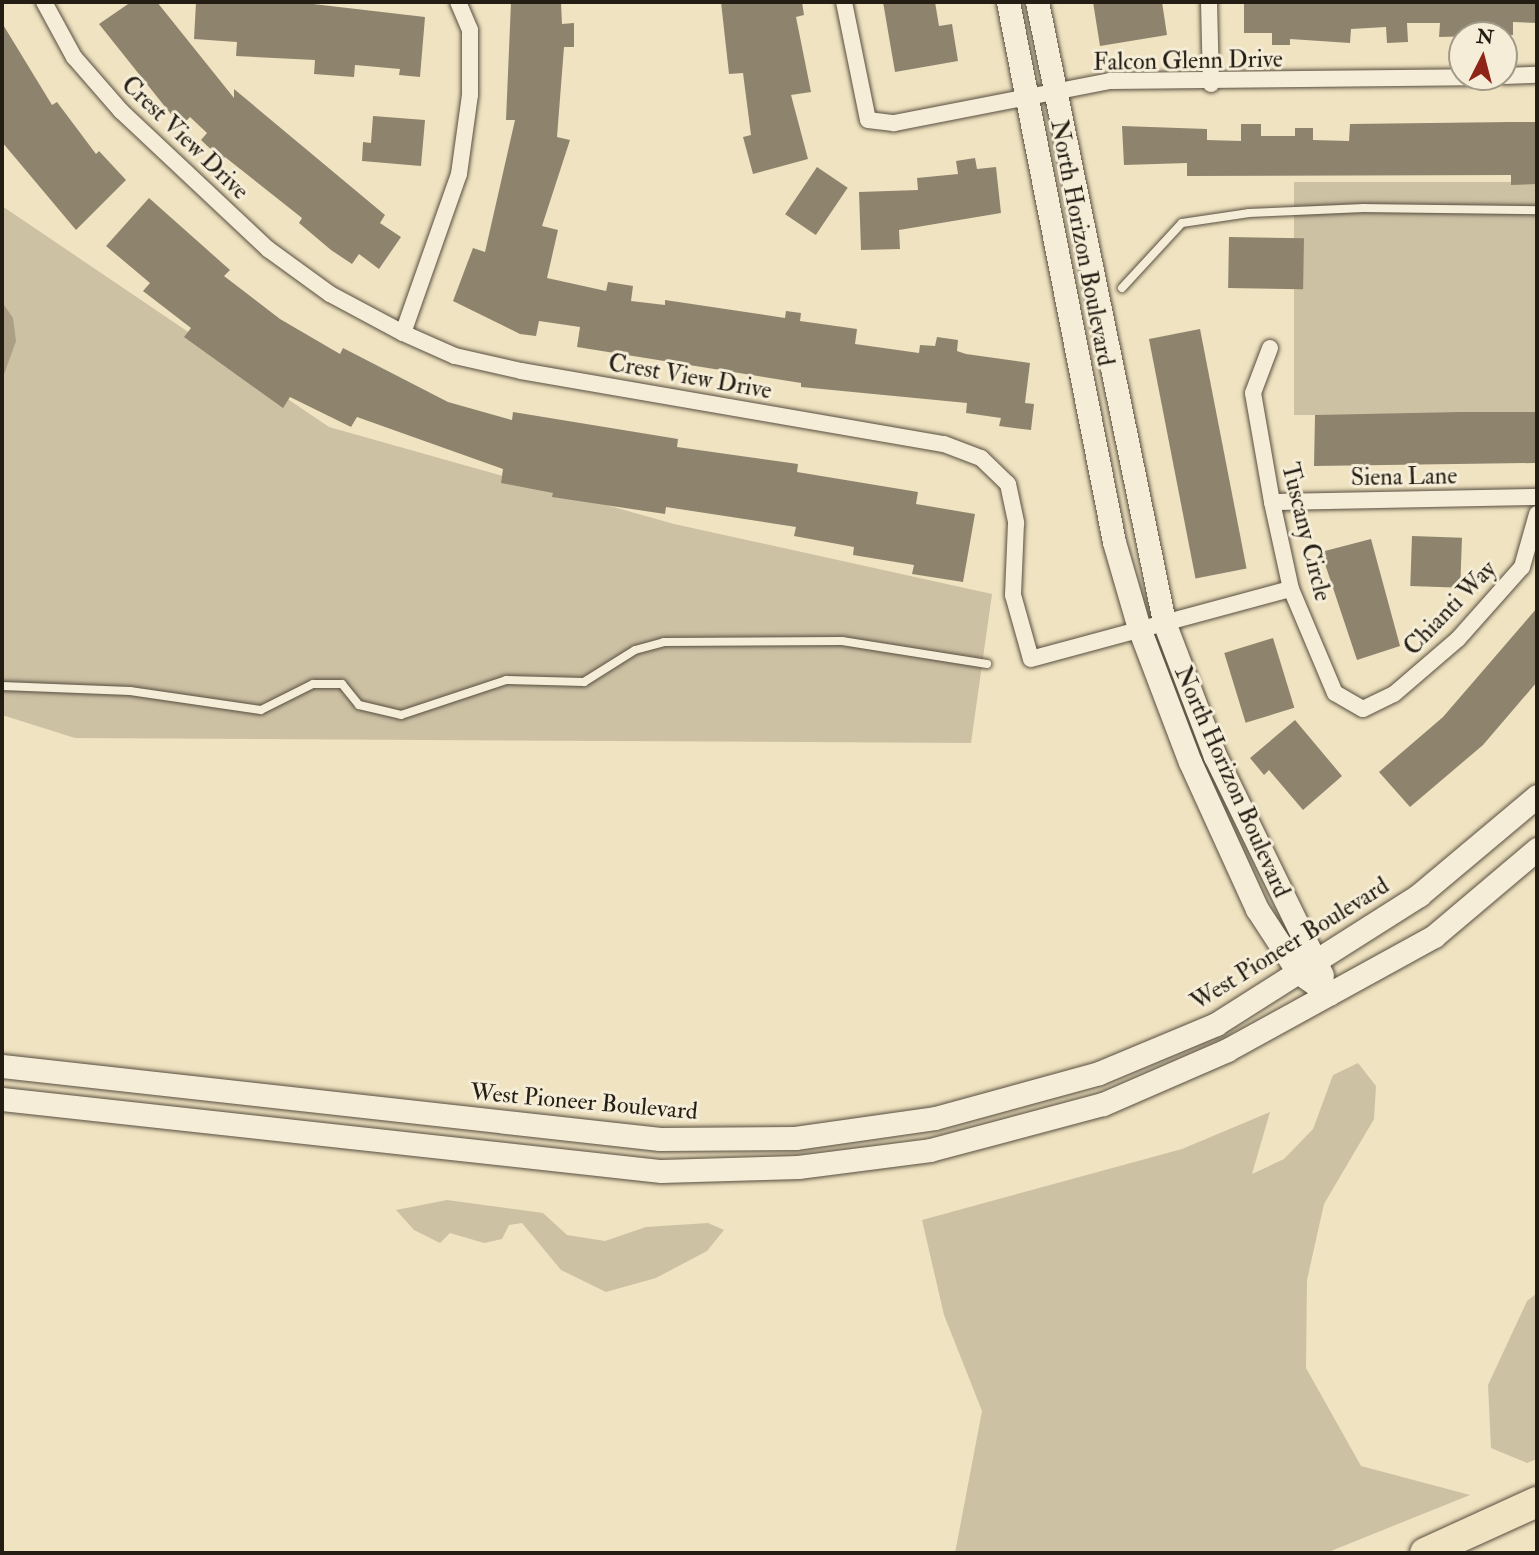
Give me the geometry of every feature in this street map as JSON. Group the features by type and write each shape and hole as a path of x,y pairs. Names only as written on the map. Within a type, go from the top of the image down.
{"highway":[{"path":"1426,1553 1537,1502"}],"main road":[{"name":"North Horizon Boulevard","path":"1008,2 1114,542 1139,628 1190,762 1257,909 1329,994"},
{"name":"North Horizon Boulevard","path":"1037,2 1164,622 1215,756 1308,967"},
{"name":"West Pioneer Boulevard","path":"2,1066 660,1139 795,1138 935,1118 1099,1073 1216,1024 1419,895 1537,796"},
{"path":"2,1099 661,1171 798,1167 930,1150 1103,1104 1227,1050 1434,936 1537,849"}],"street":[{"path":"403,333 459,174 470,95 470,43 458,2"},
{"name":"Falcon Glenn Drive","path":"844,2 868,120 894,123 1053,89 1110,81 1211,84 1448,78"},
{"path":"1209,2 1211,84"},
{"name":"Crest View Drive","path":"48,3 74,57 121,111 268,249 330,294 403,333 455,356 521,371 944,444 981,458 1008,484 1016,523 1013,595 1031,659 1291,589"},
{"path":"1518,76 1537,75"},
{"name":"Tuscany Circle","path":"1270,348 1253,393 1291,589 1335,693 1363,709"},
{"name":"Siena Lane","path":"1272,502 1537,497"},
{"name":"Chianti Way","path":"1363,709 1394,694 1467,629 1522,567 1537,514"}],"lane":[{"path":"1122,288 1182,223 1249,213 1364,208 1537,210"},
{"path":"2,686 130,691 261,710 313,684 342,684 359,705 401,715 506,680 584,682 635,650 664,642 842,641 987,664"}],"shaded area":[{"path":"1294,182 1537,182 1537,415 1294,415"},
{"path":"2,206 329,427 674,524 992,594 971,743 75,738 2,715"},
{"path":"2,302 13,318 16,341 2,380"},
{"path":"1358,1063 1376,1086 1374,1119 1324,1204 1307,1280 1306,1368 1361,1466 1470,1495 1326,1553 955,1553 982,1411 944,1315 922,1220 1182,1149 1270,1112 1252,1174 1284,1159 1313,1129 1333,1075"},
{"path":"447,1200 543,1213 567,1235 605,1241 646,1227 708,1223 724,1230 707,1251 656,1278 606,1292 561,1270 522,1223 509,1225 502,1239 484,1243 450,1233 440,1243 414,1230 396,1210"},
{"path":"1537,1293 1537,1459 1527,1463 1491,1448 1488,1385 1527,1301"}],"building":[{"path":"131,2 157,2 234,98 234,89 385,215 380,223 401,237 379,269 359,254 352,264 331,250 299,223 302,218 225,157 222,160 201,140 207,133 190,117 184,123 174,118 99,24"},
{"path":"196,2 296,2 425,17 420,77 399,75 400,69 355,65 354,77 314,74 315,60 236,56 237,42 194,39"},
{"path":"511,2 561,2 562,24 574,23 574,47 564,47 557,137 570,140 542,226 558,230 547,278 606,291 608,282 633,286 631,301 665,305 665,300 785,318 786,311 801,313 800,321 857,329 855,344 919,353 920,345 935,346 937,337 958,340 957,351 966,354 1030,363 1025,403 1034,404 1031,430 999,426 1001,418 966,413 967,403 801,387 801,383 577,347 580,327 539,321 536,336 520,334 453,301 473,248 485,252 515,120 506,120"},
{"path":"721,2 802,2 804,15 796,17 811,92 791,95 808,159 753,174 743,137 751,135 743,73 729,74"},
{"path":"883,2 935,2 939,26 952,24 958,61 895,72"},
{"path":"1093,2 1162,2 1167,35 1100,46"},
{"path":"1244,2 1537,2 1537,23 1448,21 1448,37 1439,37 1440,23 1407,23 1408,42 1387,43 1386,27 1351,29 1350,43 1290,39 1290,45 1272,45 1272,33 1244,33"},
{"path":"2,23 52,105 57,102 96,154 99,151 126,180 76,230 2,142"},
{"path":"373,116 425,120 421,166 362,161 363,142 371,143"},
{"path":"1537,122 1537,184 1511,185 1511,175 1187,176 1187,163 1124,165 1122,126 1207,129 1207,140 1241,141 1241,124 1261,124 1261,136 1295,136 1295,128 1313,128 1313,140 1349,141 1350,124"},
{"path":"975,158 977,169 996,167 1001,213 899,230 900,249 861,250 859,192 918,190 917,178 958,174 956,161"},
{"path":"817,167 848,188 816,235 785,214"},
{"path":"149,198 230,270 224,276 280,319 340,354 343,348 448,402 512,420 513,412 678,439 677,447 798,464 797,472 918,492 916,504 975,514 963,582 912,574 914,565 853,555 854,547 794,536 796,527 666,507 665,514 552,497 553,493 501,483 503,469 357,417 351,427 290,397 283,408 184,337 191,328 143,291 150,283 106,246"},
{"path":"1229,237 1304,238 1303,289 1228,288"},
{"path":"1200,329 1247,569 1196,578 1149,339"},
{"path":"1535,412 1535,463 1314,466 1315,415"},
{"path":"1412,536 1462,538 1460,588 1410,586"},
{"path":"1371,539 1400,646 1357,660 1321,552"},
{"path":"1537,608 1537,682 1483,745 1410,807 1379,772 1443,717"},
{"path":"1273,638 1294,708 1246,723 1224,653"},
{"path":"1295,720 1342,776 1303,810 1269,770 1264,775 1250,758"}]}
